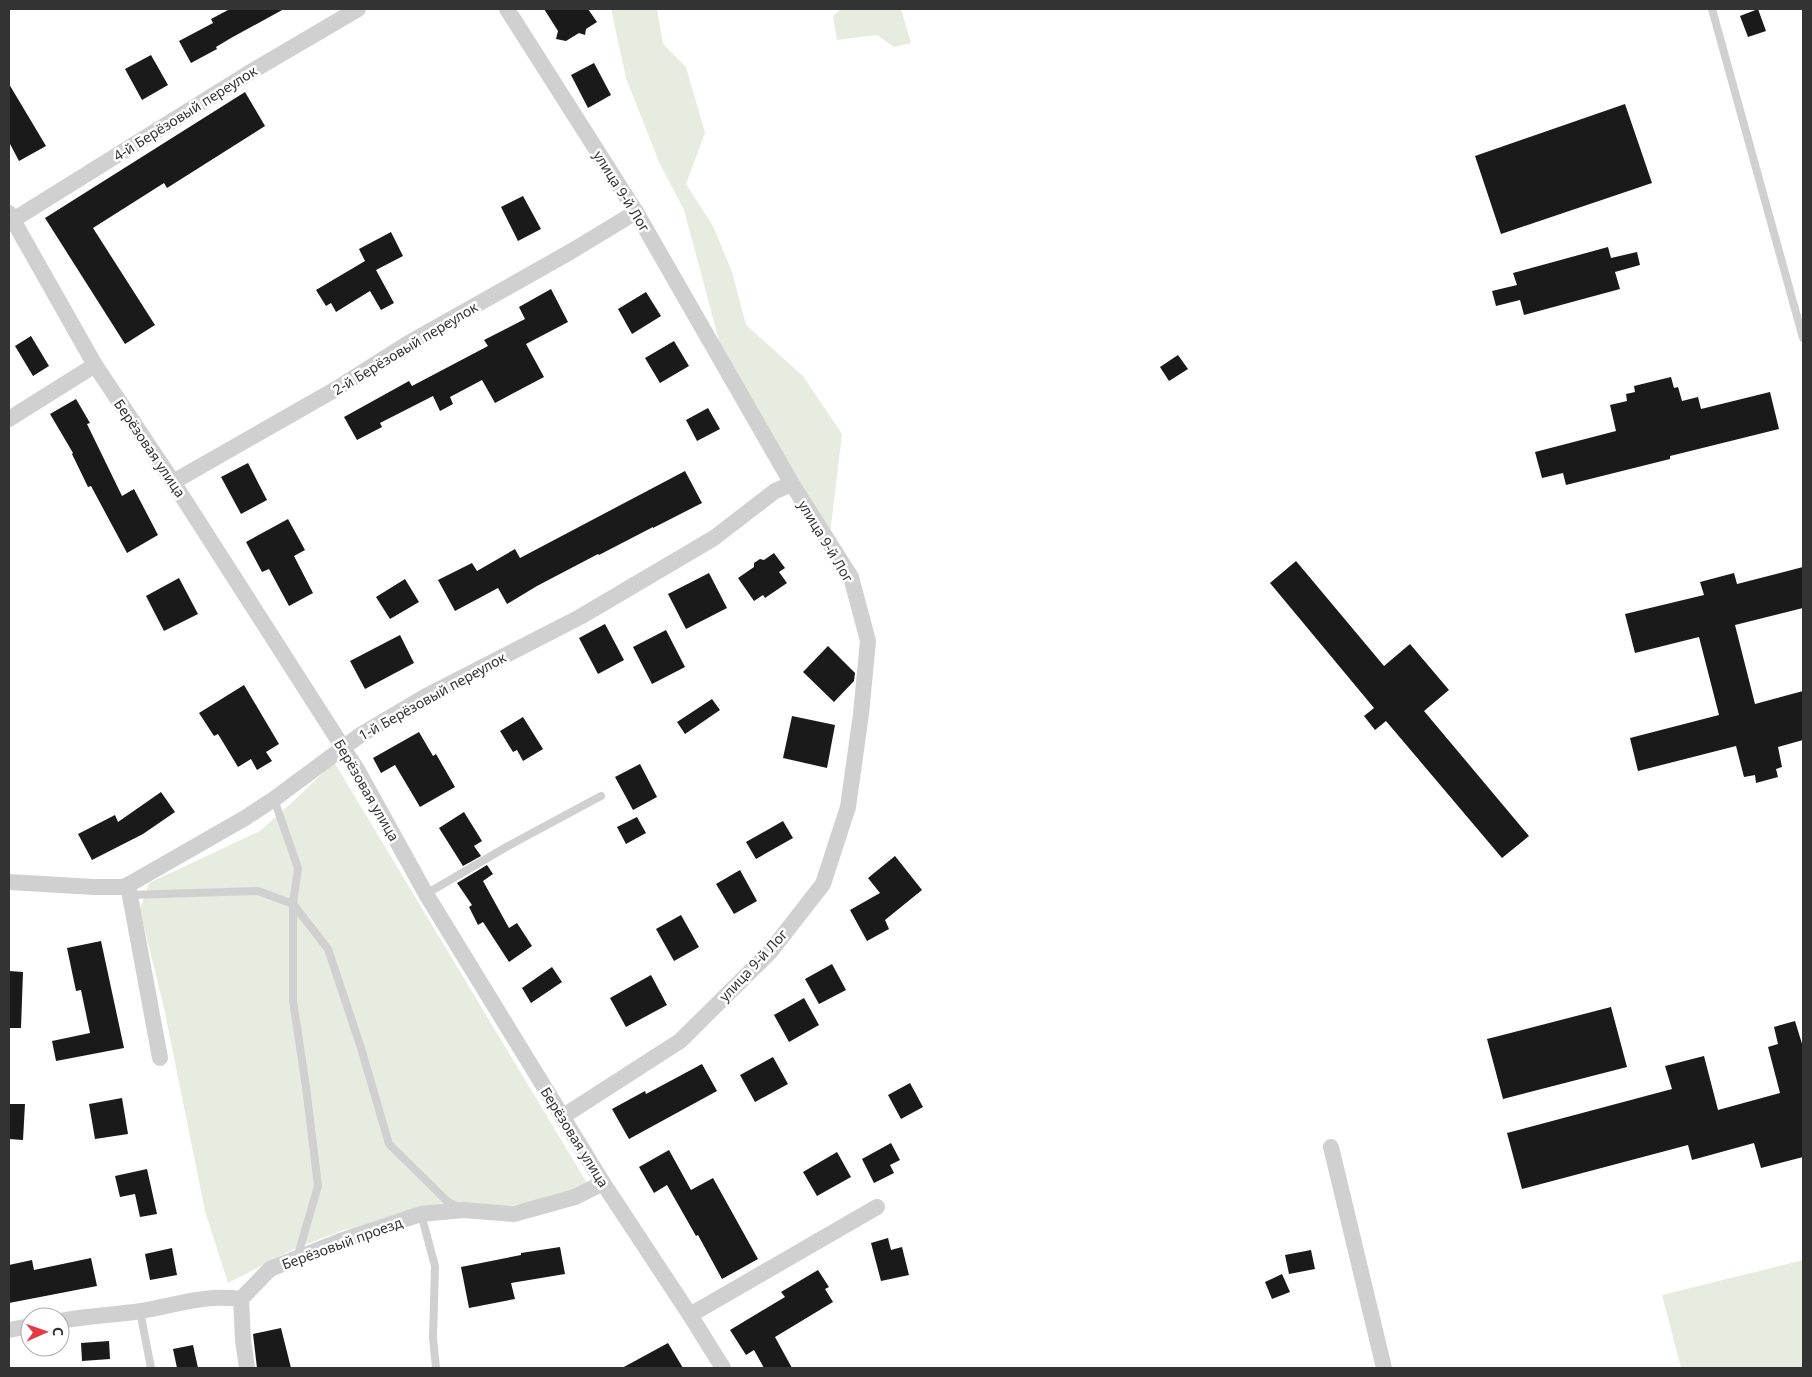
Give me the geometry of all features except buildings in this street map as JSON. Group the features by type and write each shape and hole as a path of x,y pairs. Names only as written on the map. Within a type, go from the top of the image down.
{"street":[{"name":"4-й Берёзовый переулок","path":"11,217 358,9"},
{"name":"улица 9-й Лог","path":"507,9 636,212 792,484 851,577 868,641 861,714 848,807 822,884 770,952 680,1041 562,1116"},
{"name":"2-й Берёзовый переулок","path":"173,482 336,389 408,344 570,252 636,212"},
{"name":"Берёзовая улица","path":"11,217 94,365 173,482 343,747 426,894 603,1183 723,1368"},
{"path":"9,419 94,365"},
{"name":"1-й Берёзовый переулок","path":"9,882 94,887 122,886 129,890 274,800 343,747 428,695 580,616 714,538 775,491 792,484"},
{"path":"129,890 160,1058"},
{"path":"1331,1146 1384,1368"},
{"name":"Берёзовый проезд","path":"241,1299 270,1269 343,1240 421,1214 463,1210 514,1214 575,1198 603,1183"},
{"path":"690,1315 877,1207"},
{"path":"70,1319 140,1311 203,1298 221,1296 241,1299 243,1340 247,1368"}],"lane":[{"path":"1712,9 1803,338"},
{"path":"426,894 508,846 601,796"},
{"path":"274,800 298,868 293,904 293,1001 318,1186 297,1258"},
{"path":"129,890 258,891 293,904 328,950 361,1048 389,1144 447,1201 463,1210"},
{"path":"421,1214 435,1266 433,1338 436,1368"},
{"path":"140,1311 151,1368"}],"shaded area":[{"path":"611,9 657,9 663,44 686,67 705,133 686,184 713,226 732,272 746,325 803,376 842,434 830,534 721,348 684,210 659,162 626,78"},
{"path":"841,9 901,9 911,43 894,47 877,35 837,40 833,16"},
{"path":"334,762 587,1183 574,1196 343,1230 292,1250 228,1283 205,1211 164,1008 140,910 149,883 260,831"},
{"path":"1803,1260 1803,1368 1681,1368 1662,1295"}]}
